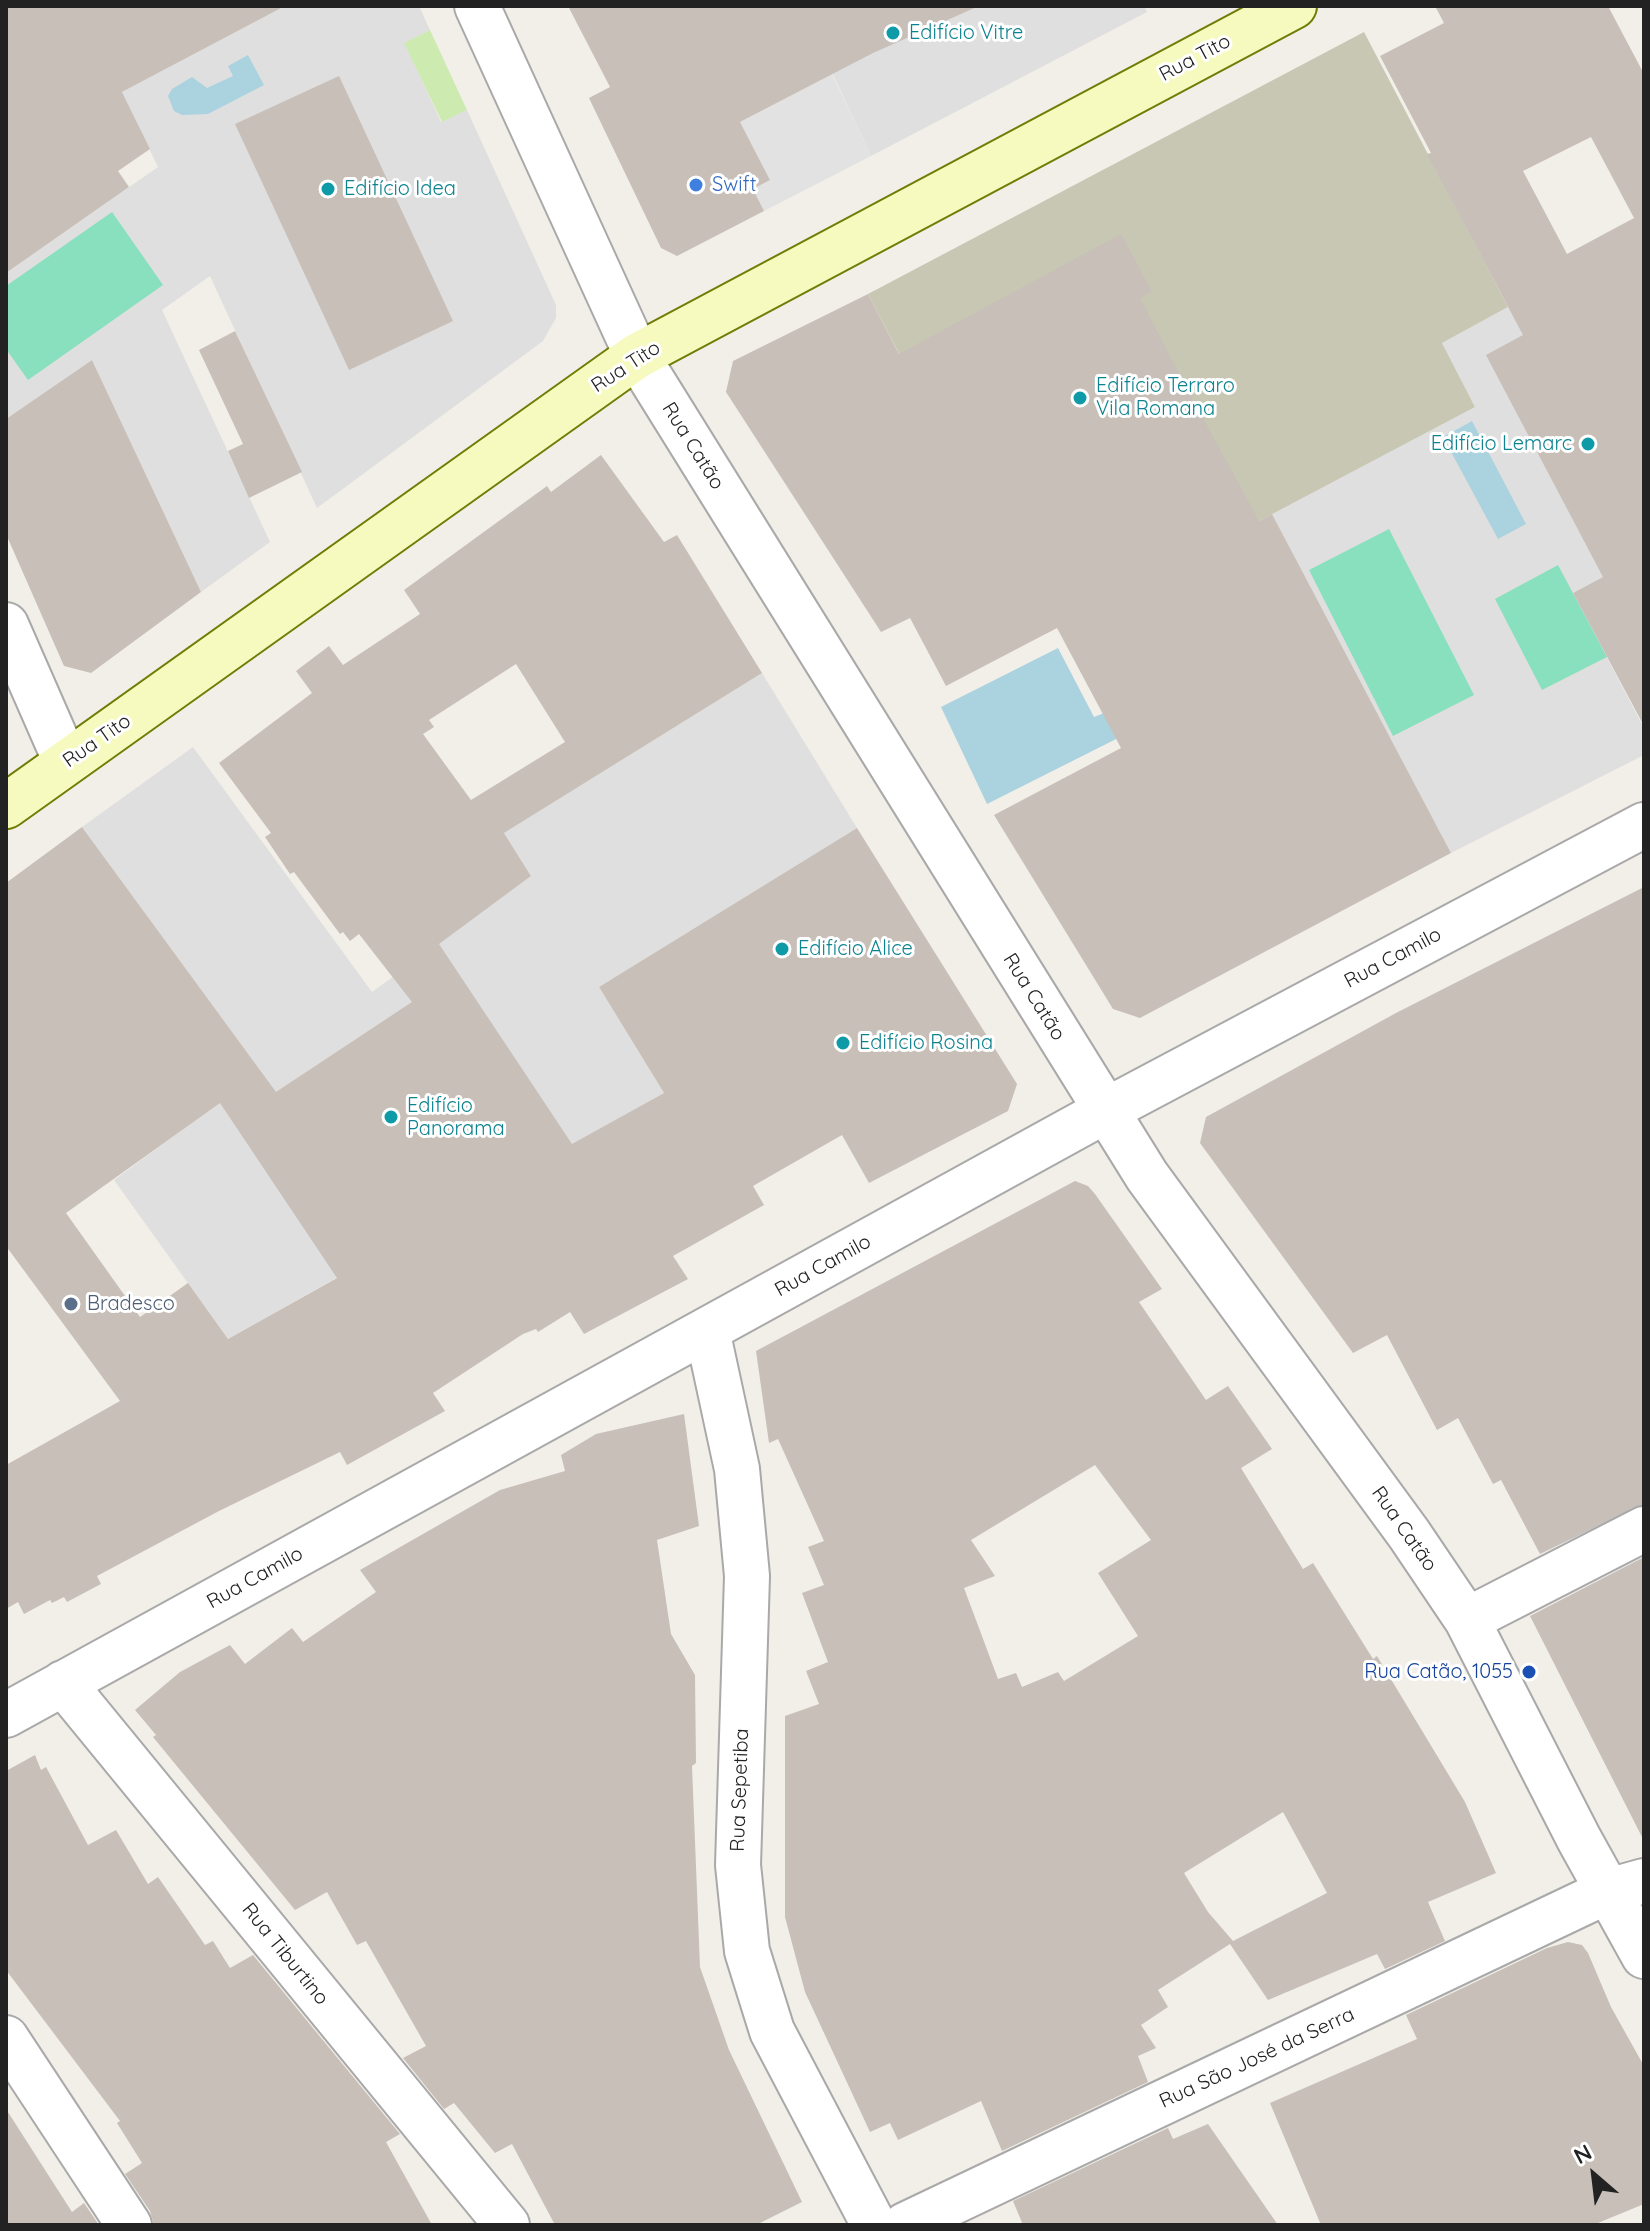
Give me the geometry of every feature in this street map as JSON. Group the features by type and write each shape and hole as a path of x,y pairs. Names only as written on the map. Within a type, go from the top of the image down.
{"main road":[{"name":"Rua Tito","path":"6,806 637,356 1294,6"}],"street":[{"name":"Rua Catão","path":"477,6 637,356 1147,1176 1409,1534 1467,1620 1626,1886 1644,1956"},
{"path":"6,625 66,762"},
{"name":"Rua Camilo","path":"6,1715 1105,1111 1644,825"},
{"name":"Rua Sepetiba","path":"707,1330 737,1469 747,1576 738,1865 747,1951 772,2031 874,2225"},
{"path":"1467,1620 1644,1529"},
{"name":"Rua Tiburtino","path":"63,1683 507,2225"},
{"name":"Rua São José da Serra","path":"905,2225 1626,1886"},
{"path":"6,2038 129,2225"}],"shaded area":[{"path":"285,6 419,6 430,30 405,43 441,122 467,110 556,305 556,318 543,341 317,508 210,276 162,310 270,542 201,592 92,360 6,419 6,273 158,167 122,92"},
{"path":"801,6 1144,6 1147,12 871,156"},
{"path":"1364,32 1508,307 1442,343 1475,407 1045,634 868,294"},
{"path":"832,74 871,156 764,211 753,189 770,180 740,122"},
{"path":"1644,233 1644,555 1573,593 1644,728 1644,755 1451,853 1272,514 1475,407 1442,343"},
{"path":"762,673 857,828 599,987 664,1093 228,1339 114,1180 261,1072 82,827 193,747 372,992 531,876 504,833"}],"green space":[{"path":"430,30 467,110 442,122 404,43"},
{"path":"112,212 163,285 28,380 6,349 6,286"},
{"path":"1389,529 1474,695 1393,736 1309,570"},
{"path":"1558,565 1607,657 1542,690 1495,599"}],"water":[{"path":"248,55 264,85 208,114 182,115 174,111 168,96 172,89 192,77 207,88 233,76 228,66"},
{"path":"1472,421 1526,524 1498,539 1443,437"},
{"path":"1058,648 1094,717 1122,706 1136,729 987,804 941,707"}],"building":[{"path":"6,6 285,6 122,92 150,149 118,171 129,187 6,273"},
{"path":"568,6 979,6 873,53 740,122 770,180 753,189 764,211 677,256 661,248 589,98 610,87"},
{"path":"1435,6 1608,6 1644,74 1644,726 1573,593 1603,577 1486,355 1523,335 1427,154 1431,153 1380,56 1444,23","holes":["1591,137 1634,218 1567,254 1523,171"]},
{"name":"Edifício Idea","path":"339,76 453,321 349,370 235,124"},
{"path":"1121,234 1152,292 1140,298 1188,391 1259,521 1272,514 1451,853 1140,1018 1113,1009 994,815 1121,748 1057,628 946,686 910,618 881,632 726,392 733,361 868,294 899,354"},
{"path":"235,331 302,472 249,498 228,451 243,444 199,350"},
{"path":"92,360 201,592 91,673 64,666 6,534 6,419"},
{"path":"601,455 664,542 677,535 762,673 504,833 531,876 439,944 572,1144 664,1093 599,987 857,828 1017,1084 1008,1111 869,1183 842,1135 753,1186 764,1205 673,1256 688,1279 584,1334 570,1312 538,1332 536,1329 523,1334 433,1393 445,1411 347,1465 340,1452 219,1511 97,1576 101,1584 67,1602 64,1597 52,1603 50,1600 24,1614 18,1602 6,1609 6,1465 120,1401 6,1246 6,883 82,827 276,1092 412,1002 359,934 350,941 343,932 340,934 294,872 290,874 265,837 271,833 219,763 312,693 296,671 329,646 343,665 420,614 404,590 547,486 551,492","holes":["516,664 565,742 471,800 423,734 434,727 429,720","220,1103 337,1278 228,1339 188,1283 140,1317 66,1213"]},
{"path":"1644,887 1644,1504 1540,1554 1501,1480 1493,1484 1458,1418 1437,1430 1387,1335 1353,1353 1200,1143 1206,1117 1396,1013"},
{"path":"1075,1181 1088,1186 1162,1289 1139,1302 1206,1400 1228,1386 1272,1449 1241,1468 1303,1569 1313,1563 1373,1659 1377,1656 1465,1802 1496,1873 1428,1902 1445,1941 1385,1969 1377,1954 1268,2000 1230,1944 1158,1990 1168,2007 1141,2025 1156,2048 1138,2056 1148,2082 1002,2151 981,2101 898,2140 890,2123 870,2132 805,1992 785,1917 785,1716 819,1704 806,1671 828,1662 802,1593 824,1585 808,1547 824,1541 778,1439 769,1443 756,1351","holes":["1095,1465 1151,1540 1098,1573 1138,1636 1064,1681 1058,1672 1022,1687 1016,1673 998,1679 964,1588 995,1576 971,1540","1283,1812 1327,1893 1233,1941 1208,1912 1184,1873"]},
{"path":"684,1414 699,1526 657,1540 671,1634 695,1675 696,1763 692,1766 700,1967 729,2050 802,2202 756,2225 555,2225 512,2144 495,2153 454,2103 444,2109 403,2058 426,2046 366,1941 357,1945 327,1892 295,1910 153,1737 156,1735 135,1710 180,1672 230,1645 245,1664 292,1628 303,1642 376,1592 360,1570 500,1490 565,1471 561,1455 596,1434"},
{"path":"1644,1557 1644,1841 1530,1616"},
{"path":"35,1755 41,1770 46,1767 88,1845 116,1830 148,1884 158,1877 205,1945 213,1941 230,1968 253,1955 400,2134 386,2142 432,2225 154,2225 150,2211 125,2174 142,2163 117,2123 120,2121 6,1970 6,1771"},
{"path":"1568,1942 1582,1945 1588,1953 1611,2007 1644,2066 1644,2204 1593,2225 1321,2225 1270,2103 1417,2039 1406,2015 1547,1948"},
{"path":"6,2109 72,2212 84,2203 99,2225 6,2225"},
{"path":"1208,2124 1278,2225 1023,2225 1013,2201 1168,2128 1173,2139"}],"place":[{"name":"Edifício Vitre","path":"893,33"},
{"name":"Swift","path":"696,185"},
{"name":"Edifício Idea","path":"328,189"},
{"name":"Edifício Terraro Vila Romana","path":"1080,398"},
{"name":"Edifício Lemarc","path":"1588,444"},
{"name":"Edifício Alice","path":"782,949"},
{"name":"Edifício Rosina","path":"843,1043"},
{"name":"Edifício Panorama","path":"391,1117"},
{"name":"Bradesco","path":"71,1304"},
{"name":"Rua Catão, 1055","path":"1529,1672"}]}
